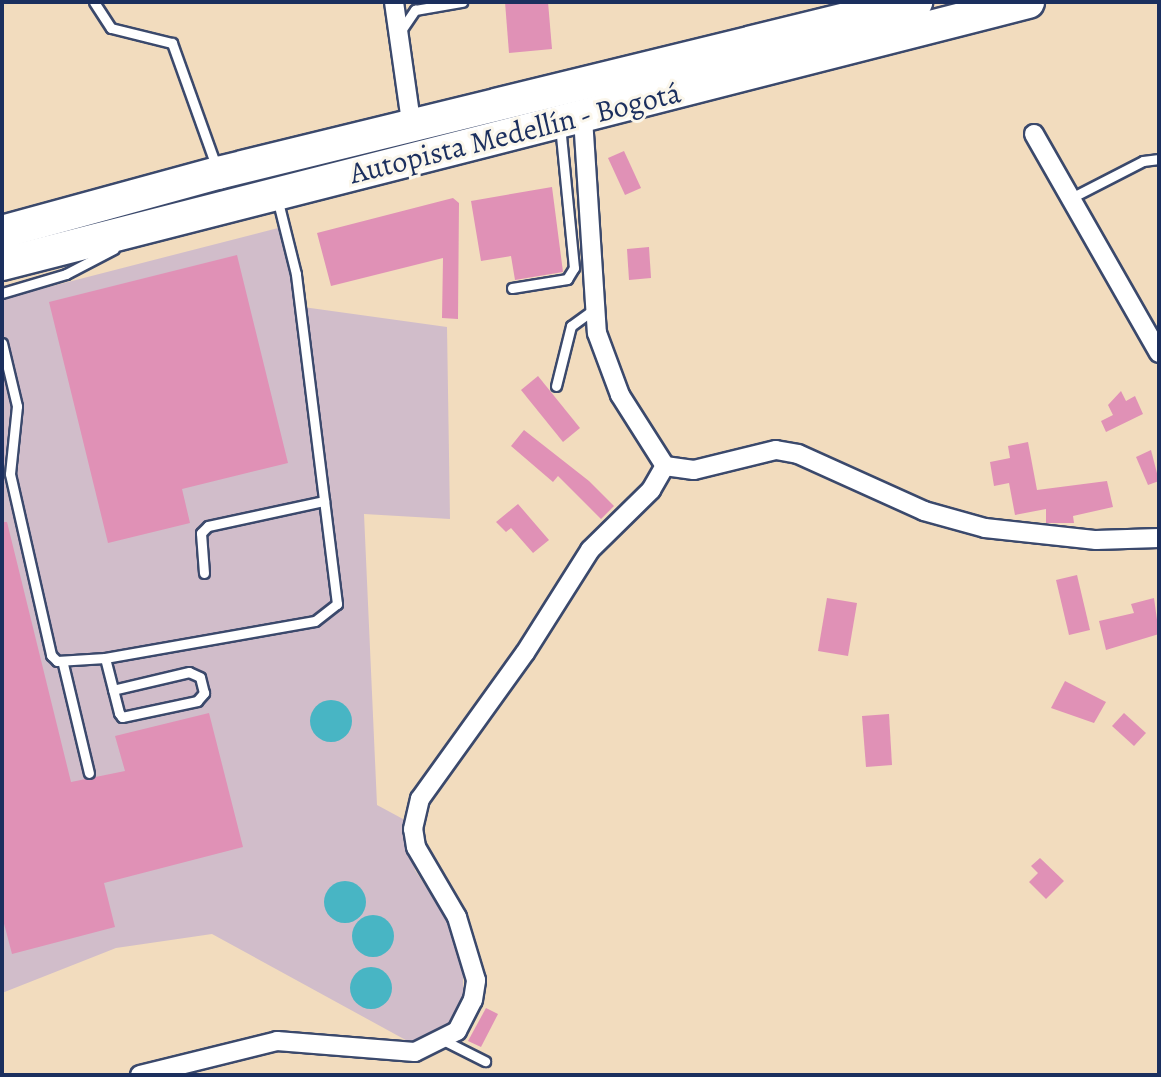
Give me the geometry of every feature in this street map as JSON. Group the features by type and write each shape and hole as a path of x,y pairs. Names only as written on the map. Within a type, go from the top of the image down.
{"highway":[{"name":"Autopista Medellín - Bogotá","path":"2,232 218,173 412,129 916,2"},
{"name":"Autopista Medellín - Bogotá","path":"2,264 1028,2"}],"street":[{"path":"394,2 412,129"},
{"path":"571,120 594,309 604,362 665,466"},
{"path":"1034,134 1068,200 1159,353"},
{"path":"665,466 694,470 776,450 798,454 924,511 985,528 1096,540 1159,538"},
{"path":"140,1075 277,1041 311,1040 397,1053 445,1041 467,1014 476,980 457,917 416,847 413,829 420,799 525,653 590,550 651,490 665,466"}],"lane":[{"path":"94,2 111,28 172,43 218,173"},
{"path":"398,35 415,10 462,2"},
{"path":"512,288 572,275 571,120"},
{"path":"1068,200 1143,161 1159,159"},
{"path":"63,664 315,621 337,604 296,274 276,192"},
{"path":"2,293 66,274 170,221"},
{"path":"556,386 571,326 594,309"},
{"path":"2,343 17,406 10,474 51,655 63,664 89,773"},
{"path":"204,573 201,533 208,526 324,501"},
{"path":"105,658 113,690 119,713 128,718 197,701 204,693 200,677 189,672 113,690"},
{"path":"445,1041 485,1061"}],"shaded area":[{"path":"282,227 303,307 447,327 450,519 364,514 377,805 403,819 415,870 452,927 463,972 463,996 443,1033 413,1044 212,934 116,948 2,993 2,299"}],"water":[{"path":"331,700 346,706 352,721 346,736 331,742 316,736 310,721 316,706"},
{"path":"345,881 360,887 366,902 360,917 345,923 330,917 324,902 330,887"},
{"path":"373,915 388,921 394,936 388,951 373,957 358,951 352,936 358,921"},
{"path":"371,967 386,973 392,988 386,1003 371,1009 356,1003 350,988 356,973"}],"building":[{"path":"505,2 548,2 552,49 509,53"},
{"path":"624,151 641,188 625,195 608,158"},
{"path":"552,187 563,272 515,280 511,256 481,261 471,201"},
{"path":"453,198 459,203 458,319 442,318 443,258 331,286 317,233"},
{"path":"649,247 651,278 629,280 627,249"},
{"path":"237,255 288,463 182,489 190,523 108,543 49,302"},
{"path":"538,376 580,428 563,442 521,390"},
{"path":"1121,391 1126,401 1135,396 1143,414 1106,432 1101,421 1113,415 1108,405"},
{"path":"524,430 589,481 614,506 601,519 558,476 553,482 511,446"},
{"path":"1028,442 1037,490 1107,481 1113,507 1073,516 1074,523 1046,523 1046,509 1015,515 1009,483 994,486 990,462 1010,458 1008,446"},
{"path":"1151,450 1159,481 1148,485 1136,457"},
{"path":"518,504 549,540 533,553 511,528 506,532 496,522"},
{"path":"2,522 7,522 71,782 125,771 115,736 209,713 243,847 104,883 115,927 12,954 2,916"},
{"path":"1077,575 1090,630 1069,635 1056,580"},
{"path":"827,598 857,603 848,656 818,651"},
{"path":"1154,598 1159,634 1106,650 1099,621 1134,613 1131,604"},
{"path":"1065,681 1106,702 1094,723 1051,708"},
{"path":"1124,713 1146,733 1134,746 1112,726"},
{"path":"889,714 892,765 866,767 862,716"},
{"path":"1040,858 1064,881 1046,899 1029,882 1038,873 1031,866"},
{"path":"486,1008 498,1014 481,1047 468,1041"}]}
